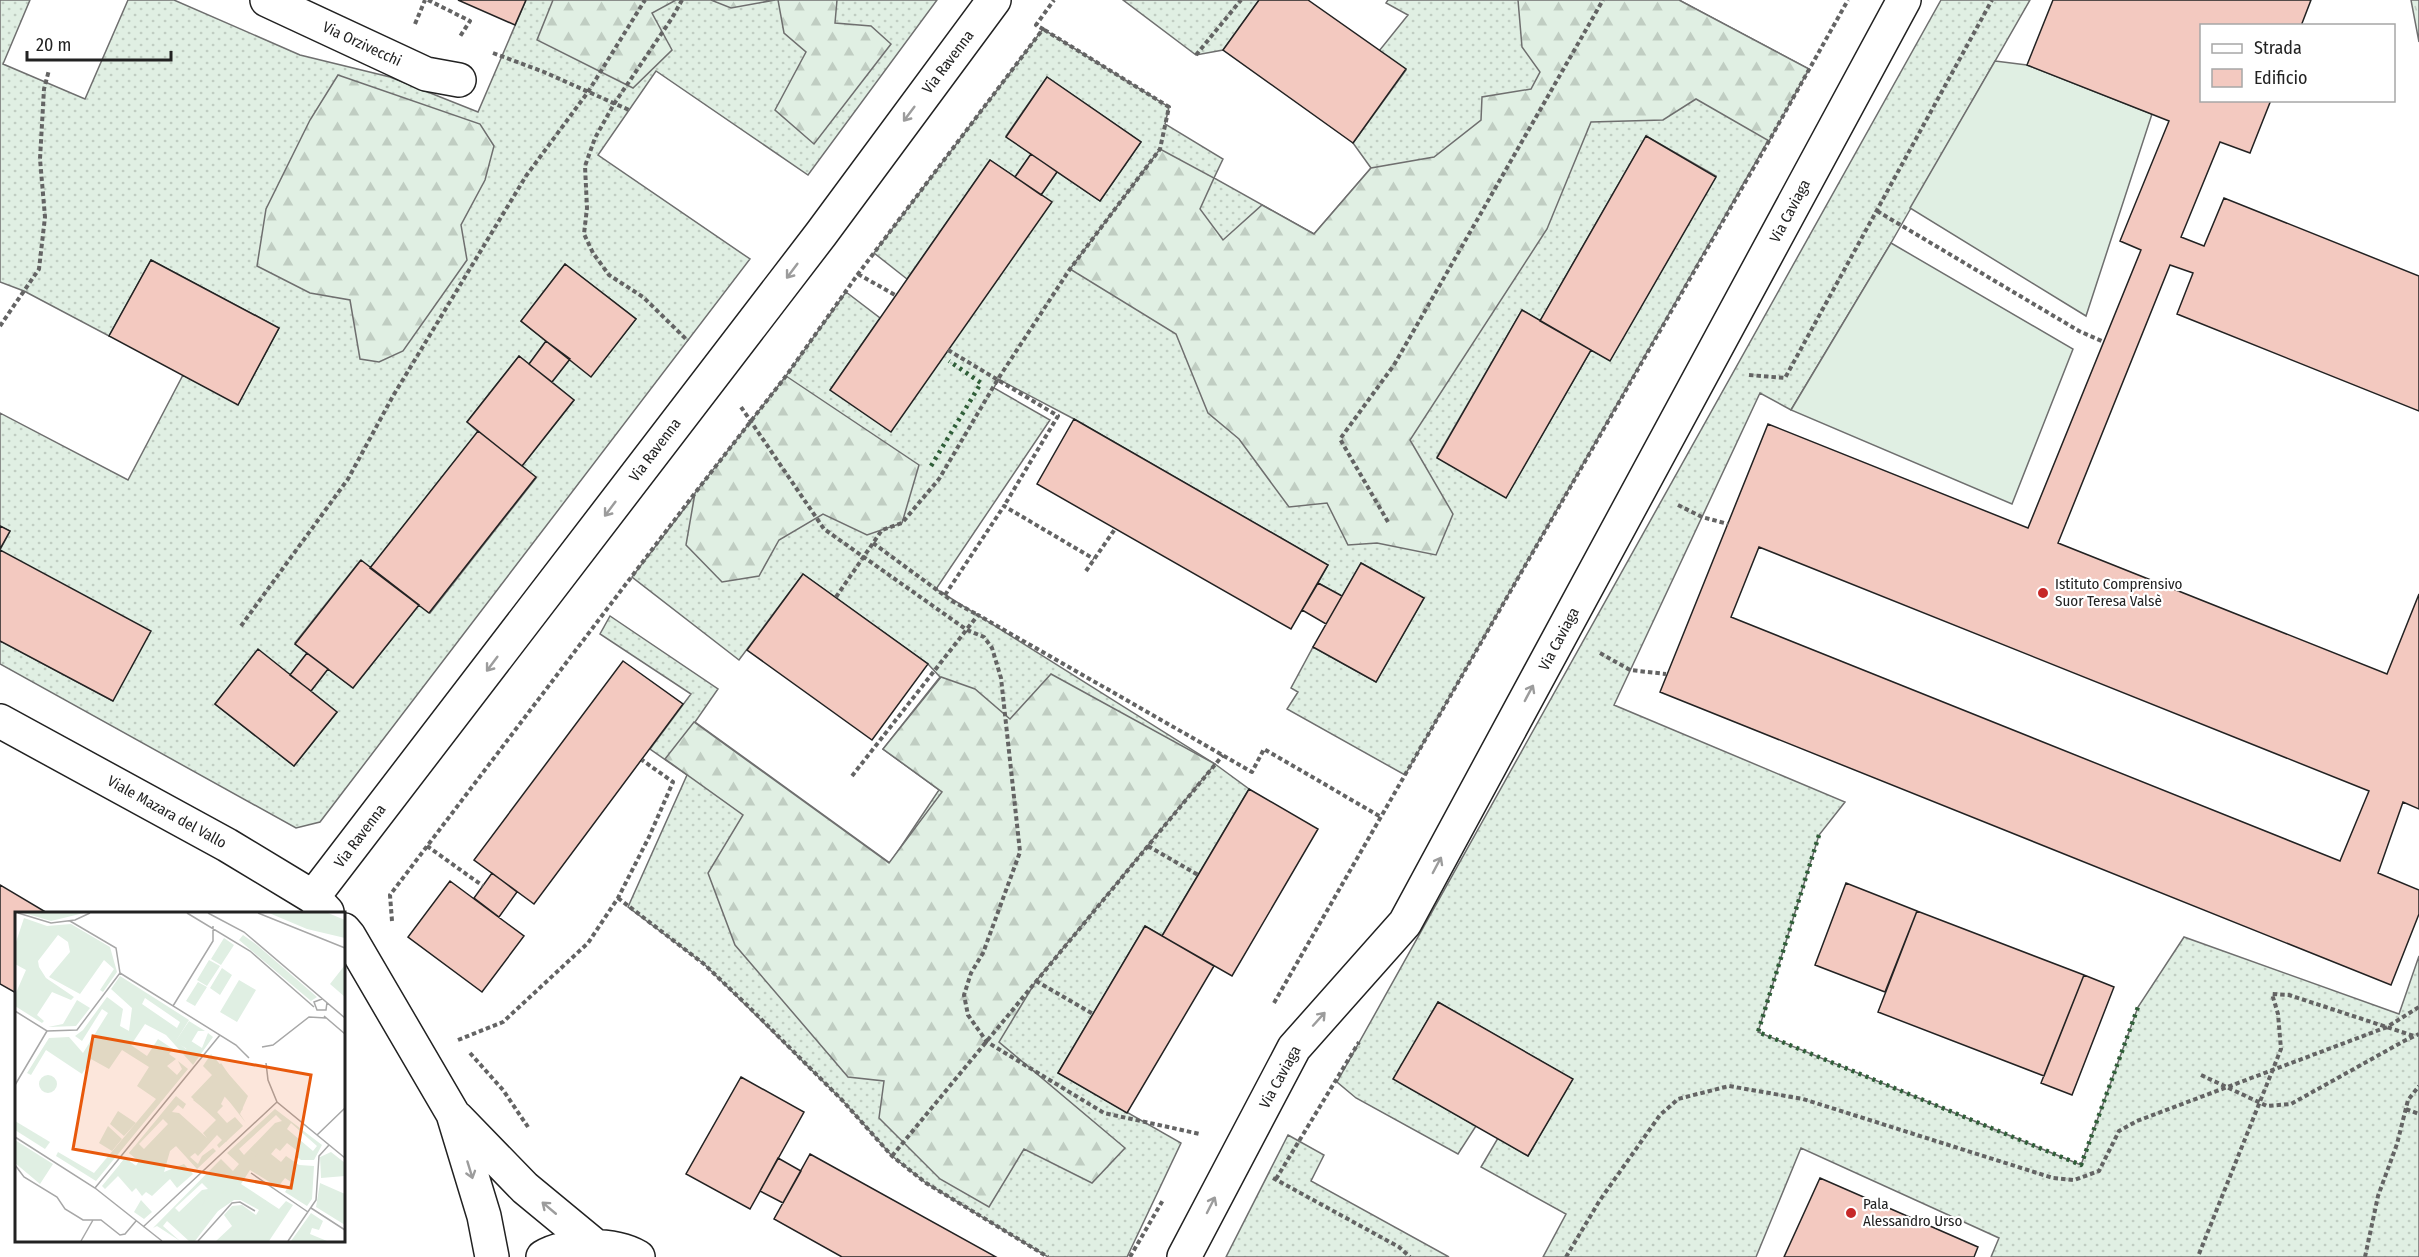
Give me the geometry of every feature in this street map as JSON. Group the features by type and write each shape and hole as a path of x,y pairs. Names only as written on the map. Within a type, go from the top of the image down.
{"street":[{"name":"Via Orzivecchi","path":"267,0 426,74 459,80"},
{"name":"Via Ravenna","path":"321,905 717,369 994,0"},
{"name":"Via Caviaga","path":"1184,1257 1294,1047 1405,923 1904,0"},
{"name":"Viale Mazara del Vallo","path":"0,721 227,845 321,905"},
{"path":"345,931 453,1114 484,1216 492,1257"},
{"path":"453,1114 525,1188 594,1245 638,1257"},
{"path":"543,1257 551,1252 594,1245"}],"path":[{"path":"428,0 470,21 458,40"},
{"path":"241,626 348,479 393,396 526,176 588,92 645,0"},
{"path":"681,0 672,18 614,104 595,138 585,166 587,208 584,234 593,253 609,275 643,297 717,369 750,422 824,529 967,630 984,637 992,648 1001,678 1020,852 983,953 971,973 964,995 968,1016 987,1041 1104,1113 1200,1134 1236,1158 1399,1247 1410,1257"},
{"path":"836,597 882,530 902,523 939,479 998,379 1070,269 1160,149 1169,107 1036,25 1054,0"},
{"path":"1196,55 1241,0"},
{"path":"1388,522 1340,439 1394,365 1603,0"},
{"path":"1273,1006 1848,0"},
{"path":"396,929 391,919 390,895 786,375 858,274 1043,29"},
{"path":"490,52 544,72 629,110"},
{"path":"0,326 39,269 45,217 40,159 44,89 49,70"},
{"path":"1877,211 2079,332 2104,342"},
{"path":"858,274 895,295"},
{"path":"945,595 1004,506 1058,416 948,350"},
{"path":"1674,503 1702,517 1728,524"},
{"path":"1004,506 1094,559"},
{"path":"1086,571 1115,529"},
{"path":"873,543 945,595 978,615 1252,772 1264,749 1381,817"},
{"path":"852,776 978,615"},
{"path":"1593,649 1630,670 1666,674"},
{"path":"892,1156 1223,755"},
{"path":"458,1040 503,1022 588,943 618,898 649,837 673,782 642,760"},
{"path":"428,846 483,886"},
{"path":"1148,846 1198,875"},
{"path":"618,898 719,979 842,1100 892,1156 926,1183 1048,1257"},
{"path":"1036,981 1093,1014"},
{"path":"2199,1254 2281,1049 2278,1014 2272,994 2289,995 2416,1035"},
{"path":"1566,1257 1600,1200 1660,1115 1678,1098 1729,1086 1803,1098 2053,1178 2074,1180 2099,1171 2119,1131 2137,1121 2229,1088 2275,1067 2387,1027 2419,1006"},
{"path":"452,1030 458,1040 503,1090 529,1128"},
{"path":"2201,1075 2267,1106 2291,1104 2416,1035"},
{"path":"2365,1257 2378,1196 2397,1144 2408,1100 2419,1086"},
{"path":"2406,1109 2419,1114"},
{"path":"1195,1144 1206,1124"},
{"path":"1130,1257 1165,1196"}],"green space":[{"path":"0,0 30,0 3,64 85,99 128,0 174,0 300,55 390,77 478,112 526,0 937,0 808,175 656,71 598,155 750,259 320,822 296,828 0,664 0,641 113,701 0,550 10,531 0,526 0,413 128,480 183,375 238,404 279,328 151,260 109,336 24,291 0,282","holes":["565,264 636,319 591,376 570,359 552,382 574,400 522,466 536,478 430,613 419,605 353,688 328,669 311,691 337,712 294,766 215,704 258,650 290,675 307,653 295,643 360,561 370,568 478,432 467,422 519,356 529,364 546,341 521,321"]},
{"path":"553,0 676,0 652,13 672,50 633,88 537,40"},
{"path":"711,0 775,0 731,8"},
{"path":"778,0 837,0 835,23 871,26 891,44 814,144 775,110 806,52 784,33"},
{"path":"1123,0 1259,0 1223,50 1196,55"},
{"path":"1388,0 1679,0 1809,69 1405,775 1287,709 1298,692 1291,688 1313,647 1376,682 1424,598 1361,563 1342,596 1318,583 1328,565 1074,419 998,379 994,388 1050,420 936,589 1215,764 1249,789 1162,936 1145,926 1058,1073 1181,1143 1127,1257 1048,1257 926,1183 892,1156 842,1100 704,964 628,907 687,775 650,749 691,694 600,634 610,616 718,689 695,722 890,863 939,790 883,749 940,677 928,664 803,574 739,660 632,577 786,376 846,292 880,318 830,390 1051,202 1041,195 1057,172 1100,201 1141,142 1047,77 1006,136 1031,154 1015,177 990,160 907,279 874,253 1043,29 1169,107 1165,124 1223,159 1214,178 1314,234 1371,168 1353,143 1406,70 1379,51 1408,15 1386,3","holes":["1646,136 1716,176 1610,360 1591,350 1506,497 1437,457 1522,310 1540,321"]},
{"path":"1518,0 1679,0 1809,69 1769,141 1696,99 1663,120 1591,122 1547,229 1410,440 1453,514 1436,555 1377,543 1348,545 1327,503 1289,507 1239,439 1208,413 1176,334 1070,269 1160,149 1214,178 1200,209 1223,240 1262,205 1314,234 1371,168 1434,157 1481,120 1482,97 1531,89 1540,72 1522,47"},
{"path":"1941,0 2030,0 1891,243 1791,410 1760,393 1614,705 1845,802 1819,835 1758,1032 2081,1165 2138,1007 2184,937 2399,1014 2419,956 2419,1257 1991,1257 1999,1238 1801,1148 1756,1257 1543,1257 1566,1214 1481,1167 1498,1138 1528,1156 1572,1079 1438,1002 1394,1079 1476,1126 1458,1154 1356,1098 1337,1082"},
{"path":"2411,0 2419,0 2419,42"},
{"path":"1995,61 2027,65 2152,114 2086,316 1910,208"},
{"path":"338,75 480,124 494,146 485,180 461,225 467,260 403,351 379,362 360,359 350,300 310,293 257,266 266,209 310,120"},
{"path":"1891,243 2073,349 2012,504 1791,410"},
{"path":"786,376 919,465 902,523 867,535 823,514 779,540 759,576 722,582 686,545 695,493"},
{"path":"1051,674 1215,764 1036,981 999,1042 1125,1148 1092,1183 1024,1149 989,1207 940,1179 879,1118 884,1081 848,1077 735,945 708,873 743,815 665,759 694,722 889,863 942,792 883,749 941,677 975,689 1010,719"},
{"path":"1288,1135 1324,1155 1311,1181 1449,1257 1226,1257"}],"building":[{"path":"458,0 526,0 515,25"},
{"path":"1259,0 1308,0 1406,69 1353,143 1223,50"},
{"path":"2053,0 2311,0 2302,24 2200,24 2200,102 2270,102 2250,153 2220,142 2181,237 2204,246 2224,198 2419,276 2419,411 2177,314 2193,273 2170,265 2058,543 2387,674 2419,594 2419,809 2403,802 2378,873 2419,890 2419,914 2391,985 1660,692 1768,424 2028,528 2141,250 2120,241 2169,121 2027,65","holes":["1759,547 2369,791 2340,861 1731,617"]},
{"path":"1047,77 1141,142 1100,201 1006,137"},
{"path":"1646,136 1716,177 1610,361 1540,321"},
{"path":"1031,154 1057,172 1041,195 1015,177"},
{"path":"990,160 1052,202 891,432 830,390"},
{"path":"151,260 279,328 238,405 109,336"},
{"path":"565,264 636,319 591,377 521,321"},
{"path":"1522,310 1591,350 1506,498 1437,458"},
{"path":"546,341 570,359 552,382 529,364"},
{"path":"519,356 574,400 522,466 467,422"},
{"path":"1074,419 1328,565 1291,629 1037,484"},
{"path":"478,431 536,477 429,613 370,568"},
{"path":"0,526 10,531 0,549"},
{"path":"0,550 151,631 113,701 0,641"},
{"path":"361,560 419,605 353,688 295,644"},
{"path":"1361,563 1424,598 1376,682 1313,647"},
{"path":"803,574 928,664 872,740 747,650"},
{"path":"1318,583 1342,596 1326,624 1302,610"},
{"path":"258,649 337,712 294,766 215,704"},
{"path":"307,653 328,669 311,691 290,675"},
{"path":"623,661 683,704 534,904 474,860"},
{"path":"1249,789 1318,829 1232,976 1162,936"},
{"path":"492,873 517,892 499,917 474,898"},
{"path":"450,881 524,936 482,992 408,937"},
{"path":"1846,883 1917,911 1885,992 1815,965"},
{"path":"0,885 46,912 15,912 15,992 0,984"},
{"path":"1917,911 2084,975 2044,1076 1878,1012"},
{"path":"1145,926 1214,966 1127,1113 1058,1073"},
{"path":"2084,975 2114,987 2072,1095 2041,1083"},
{"path":"1438,1002 1573,1079 1528,1156 1393,1079"},
{"path":"741,1077 804,1112 750,1209 686,1174"},
{"path":"810,1154 996,1257 842,1257 774,1219"},
{"path":"778,1158 801,1171 783,1203 760,1191"},
{"name":"Pala Alessandro Urso","path":"1820,1178 1978,1247 1974,1257 1784,1257"}],"hedge":[{"path":"931,466 981,383 949,361"},
{"path":"1819,835 1758,1032 2081,1165 2138,1007"}],"place":[{"name":"Istituto Comprensivo Suor Teresa Valsè","path":"2043,593"},
{"name":"Pala Alessandro Urso","path":"1851,1213"}]}
